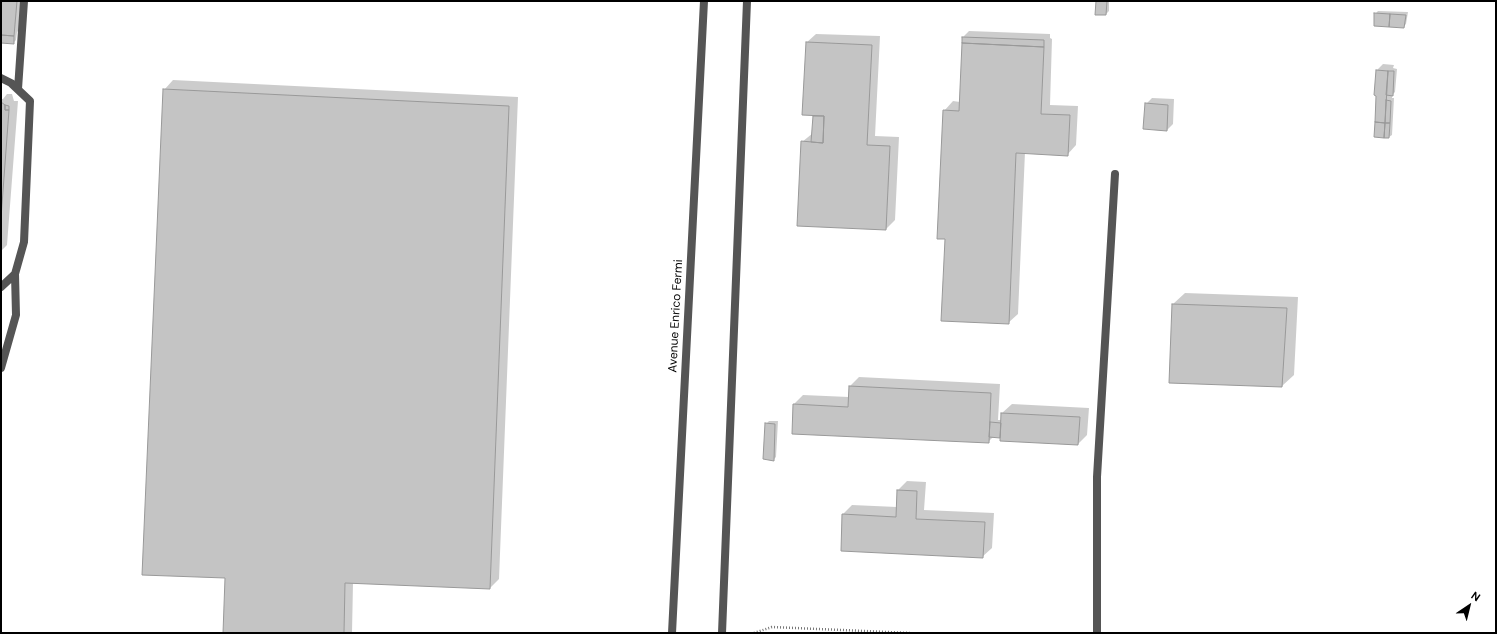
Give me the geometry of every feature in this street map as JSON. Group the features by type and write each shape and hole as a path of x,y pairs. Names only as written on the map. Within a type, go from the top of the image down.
{"street":[{"path":"18,89 24,1"},
{"name":"Avenue Enrico Fermi","path":"672,633 704,1"},
{"path":"722,633 747,1"},
{"path":"1,78 11,83 30,101 24,242 15,274 16,316 1,368"},
{"path":"1096,633 1097,477 1115,174"},
{"path":"1,287 15,274"}],"path":[{"path":"754,633 772,627 911,633"}],"building":[{"path":"1,1 17,1 14,36 1,35"},
{"path":"1096,1 1107,1 1106,15 1095,15"},
{"path":"1374,13 1390,14 1389,27 1374,26"},
{"path":"1390,14 1406,15 1404,28 1389,27"},
{"path":"1,35 14,36 14,44 1,43"},
{"path":"962,37 1044,40 1044,47 962,43"},
{"path":"806,42 872,45 867,145 890,146 886,230 797,226 801,141 823,143 824,116 802,115"},
{"path":"962,43 1044,47 1041,114 1070,115 1068,156 1016,153 1009,324 941,321 945,239 937,239 943,110 959,111"},
{"path":"1376,70 1388,71 1385,123 1375,122 1376,96 1374,95"},
{"path":"1388,71 1394,71 1393,96 1386,95"},
{"path":"163,89 509,106 490,589 345,583 344,633 223,633 225,578 142,575"},
{"path":"1386,100 1391,101 1390,123 1385,123"},
{"path":"1,102 5,105 5,110 9,110 1,218"},
{"path":"1145,103 1168,105 1167,131 1143,129"},
{"path":"5,105 9,106 9,110 5,110"},
{"path":"813,116 824,116 823,143 811,142"},
{"path":"1375,122 1385,123 1384,138 1374,137"},
{"path":"1385,123 1390,123 1389,138 1384,138"},
{"path":"1172,304 1287,308 1282,387 1169,383"},
{"path":"849,386 991,393 989,443 792,434 793,404 848,407"},
{"path":"1001,413 1080,417 1078,445 1000,441"},
{"path":"990,422 1001,423 1000,438 989,437"},
{"path":"765,423 775,424 774,461 763,459"},
{"path":"897,490 917,491 916,519 985,522 983,558 841,551 842,514 896,517"}]}
